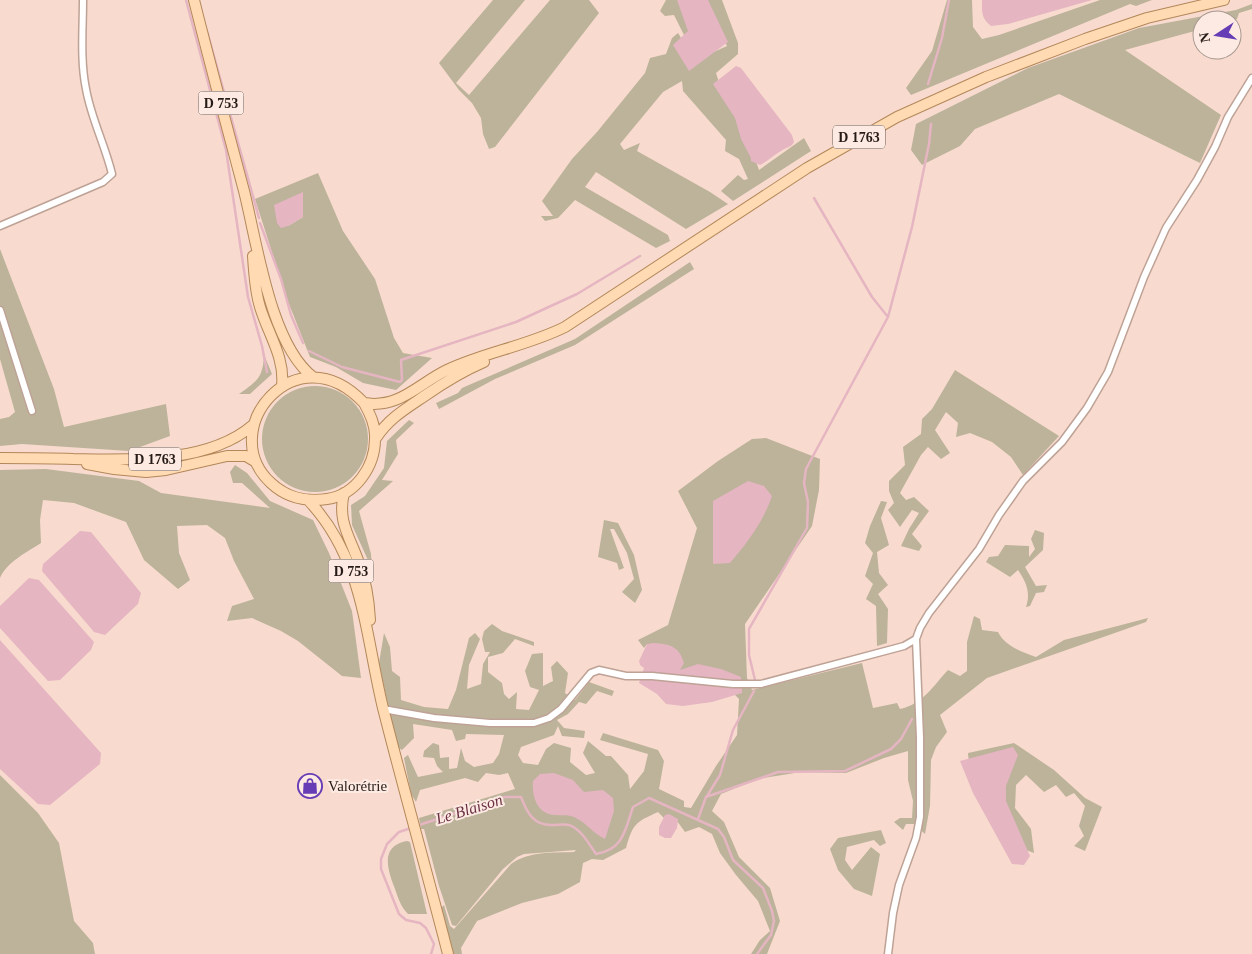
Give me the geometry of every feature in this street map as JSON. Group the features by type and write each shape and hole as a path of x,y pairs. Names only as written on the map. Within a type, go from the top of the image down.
{"main road":[{"name":"D 753","path":"194,0 247,206 259,261 273,307 283,332 298,360 313,377"},
{"name":"D 1763","path":"376,438 392,418 446,381 478,364 566,327 807,168 897,117 986,77 1084,39 1146,18 1224,0"},
{"name":"D 753","path":"247,206 256,291 265,322 282,364 282,386"},
{"name":"D 1763","path":"364,403 372,405 386,404 398,400 446,371 468,361 527,344"},
{"path":"313,377 335,381 353,391 364,403 373,421 376,438 373,457 366,472 355,485 344,493 330,499 309,501 294,498 279,490 266,479 256,462 252,444 253,425 270,395 282,386 297,379 313,377"},
{"name":"D 1763","path":"0,458 134,460 160,458 193,452 227,442 244,433 253,425"},
{"name":"D 1763","path":"49,458 114,469 146,472 166,470 227,456 246,456 256,462"},
{"name":"D 753","path":"344,493 342,518 364,578 369,602 372,650"},
{"name":"D 753","path":"309,501 329,524 349,564 362,603 383,709 448,954"}],"street":[{"path":"0,226 103,182 112,174 90,108 86,88 82,58 83,0"},
{"path":"888,954 893,913 899,885 916,838 920,817 920,738 916,640 920,628 929,613 979,549 999,515 1023,481 1062,442 1087,408 1108,372 1144,277 1166,228 1197,180 1232,110 1252,78"},
{"path":"0,310 32,411"},
{"path":"383,709 434,718 507,724 534,723 549,718 561,709 591,673 599,670 626,676 652,676 738,684 761,684 904,646 916,640"}],"shaded area":[{"path":"493,0 525,0 456,83 469,95 550,0 589,0 599,13 495,147 489,149 483,134 481,118 472,103 459,90 439,63"},
{"path":"666,0 681,0 693,32 684,35 674,15 665,16 660,11"},
{"path":"677,0 708,0 728,42 689,71 673,45 688,31"},
{"path":"704,0 722,0 738,43 738,54 716,73 722,92 743,124 759,170 804,138 811,151 733,201 721,191 738,175 744,180 748,179 739,159 725,151 726,140 683,91 682,81 663,92 620,144 624,150 640,143 637,151 728,204 686,229 596,172 585,187 668,235 670,241 656,248 575,200 558,218 545,221 541,216 553,216 542,201 572,159 597,132 645,73 650,58 666,54 672,38 678,33 683,41 689,63 727,46"},
{"path":"947,0 972,0 973,27 982,39 999,35 1100,0 1152,0 1136,6 1130,4 911,95 906,88 932,51"},
{"path":"982,0 1092,0 1008,24 991,26 984,17"},
{"path":"1252,4 1252,9 1242,12 1242,10 1236,10"},
{"path":"1192,18 1192,32 1125,50 1221,115 1200,163 1059,94 975,129 960,146 922,165 911,150 916,124 1028,68 1139,28"},
{"path":"736,66 741,68 792,135 794,142 760,165 751,161 741,139 735,118 713,84"},
{"path":"318,173 343,231 375,279 394,338 403,353 432,358 396,390 363,383 336,367 310,357 287,299 255,199","holes":["303,192 303,217 288,226"]},
{"path":"303,192 303,217 281,228 277,223 274,205"},
{"path":"0,249 54,389 64,427 166,404 170,436 129,451 22,444 0,446 0,419 9,417 15,412 0,359"},
{"path":"690,262 694,269 575,345 495,379 439,409 436,403 458,393 462,388 575,339"},
{"path":"264,355 272,374 250,394 239,394 258,378 262,369"},
{"path":"955,370 1059,436 1023,475 1011,457 992,442 970,433 956,437 958,423 946,412 935,430 950,453 941,459 928,447 921,455 900,493 906,500 914,497 929,511 912,534 922,546 919,551 901,546 919,513 912,510 900,527 888,510 894,503 889,491 889,481 905,465 903,447 921,434 922,419 932,409"},
{"path":"315,386 335,390 352,402 364,419 368,439 364,459 352,476 335,488 315,492 295,488 278,476 266,459 262,439 266,419 278,402 295,390"},
{"path":"409,420 414,423 396,440 398,454 382,480 393,481 359,511 371,554 372,569 352,525 351,505 365,496 384,468 387,441"},
{"path":"766,438 820,459 819,490 812,526 745,624 747,678 752,690 862,663 873,708 897,703 900,709 908,707 921,699 948,670 960,676 967,671 967,642 974,616 980,619 982,630 998,632 1009,645 1036,657 1064,640 1148,618 1146,622 987,678 940,715 947,732 936,747 931,760 930,806 925,834 914,824 906,824 903,830 894,822 900,818 912,818 913,801 908,780 908,751 846,773 801,772 758,779 721,794 712,811 724,822 739,857 770,888 780,921 767,954 751,954 760,940 770,931 758,901 720,853 712,834 699,827 685,832 677,821 668,822 658,812 636,824 626,848 603,860 592,859 583,863 580,882 558,894 522,903 477,921 461,948 462,954 452,954 441,908 444,905 450,926 454,929 511,864 533,855 574,852 576,850 524,854 517,857 503,869 456,926 452,925 439,886 424,829 421,829 419,818 515,789 508,773 499,775 486,773 478,782 465,778 420,790 416,802 411,794 404,758 408,755 418,777 443,772 437,766 434,758 423,757 424,751 433,743 439,745 440,758 449,757 449,769 457,768 461,748 465,761 474,767 493,763 499,754 504,735 466,734 465,739 456,741 452,730 413,724 414,738 402,750 397,747 379,663 384,633 390,647 392,671 400,677 401,700 424,707 448,709 456,690 469,638 475,633 480,639 469,665 467,689 481,684 483,664 490,652 485,652 482,639 484,631 492,624 502,631 534,642 534,646 515,639 503,653 488,657 488,672 502,683 504,694 509,699 517,692 516,709 529,710 539,690 530,687 525,671 532,654 543,653 543,686 553,681 551,667 557,661 568,673 565,693 575,700 589,682 614,691 612,696 597,691 586,704 579,702 568,714 557,720 564,728 585,731 584,738 562,736 558,726 554,735 521,747 518,755 523,763 538,765 546,749 554,743 571,748 570,762 586,775 595,773 583,753 588,741 606,756 611,756 628,775 630,789 644,771 648,754 600,740 603,733 658,750 664,761 659,789 684,801 684,807 691,808 737,735 739,699 712,672 679,671 647,644 644,648 638,640 668,625 697,528 678,491 718,461 752,439"},
{"path":"235,465 247,473 270,501 313,520 329,553 352,611 361,678 342,676 298,641 252,618 227,621 232,606 254,599 234,561 225,538 207,525 177,526 179,553 190,580 178,589 144,560 126,522 74,503 43,500 40,520 41,543 12,562 0,578 0,470 46,469 139,481 161,493 270,508 242,483 233,483 230,472"},
{"path":"748,481 764,486 772,496 754,531 730,563 713,564 713,501"},
{"path":"881,501 887,502 881,518 889,545 877,552 879,573 888,585 878,594 888,609 887,643 877,646 876,606 866,599 873,584 865,576 873,553 865,543"},
{"path":"604,520 618,523 634,555 642,590 635,603 622,592 634,579 627,553 614,529 610,529 624,568 619,570 617,563 598,557"},
{"path":"1035,530 1044,533 1043,550 1025,567 1036,586 1047,585 1044,592 1036,593 1030,606 1026,607 1027,587 1018,570 1010,577 986,562 989,557 998,556 1005,545 1029,546 1029,557 1035,549 1031,539"},
{"path":"80,531 91,532 141,593 138,604 105,635 94,632 42,571 43,564"},
{"path":"29,578 39,580 94,642 91,650 60,680 48,681 0,628 0,606"},
{"path":"0,640 101,753 100,764 50,805 38,804 0,769"},
{"path":"647,644 669,645 676,649 684,663 680,670 698,664 721,669 741,677 742,693 712,702 683,706 666,704 657,694 639,683 644,668 640,665 639,661"},
{"path":"1014,743 1054,770 1085,798 1102,807 1085,851 1074,846 1084,836 1079,826 1085,806 1074,793 1066,797 1056,785 1044,792 1026,775 1016,785 1015,808 1031,829 1034,853 1018,847 969,764 968,753"},
{"path":"1013,747 1018,755 1006,786 1006,801 1030,856 1024,865 1012,864 973,793 960,761"},
{"path":"554,773 573,780 584,792 603,790 613,798 614,811 605,839 576,818 549,814 540,809 534,796 533,781 540,774"},
{"path":"0,775 38,813 59,843 74,921 93,943 95,954 0,954"},
{"path":"669,814 678,819 677,828 671,838 665,838 659,835 659,827 665,815"},
{"path":"881,830 886,843 880,846 874,840 847,847 845,860 852,870 871,847 880,854 872,896 854,889 838,870 830,849 838,838"},
{"path":"407,841 410,842 427,914 408,914 400,902 390,875 388,860 392,848"}],"waterway":[{"path":"186,0 226,150 248,297 262,346 267,372"},
{"path":"928,84 942,38 949,0"},
{"path":"207,31 259,218"},
{"path":"888,317 912,227 929,144 931,124"},
{"path":"755,680 749,655 749,629 807,528 808,502 804,483 806,469 888,317 872,297 814,198"},
{"path":"260,223 281,279 291,315 303,343"},
{"path":"309,351 342,367 400,382 402,380 401,360 516,322 577,294 640,256"},
{"path":"707,796 720,775 733,730 754,691"},
{"path":"698,819 706,797 778,772 845,771 891,749 901,739 912,719"},
{"name":"Le Blaison","path":"416,826 505,797 521,797 529,813 536,821 546,825 569,825 573,827 584,837 596,854 612,848 618,843 625,831 633,807 649,798 718,829 724,837 733,860 763,888 774,921 771,935 757,954"},
{"name":"Le Blaison","path":"411,828 399,832 387,844 381,859 381,869 399,914 406,920 420,923 426,928 434,944 431,954"}],"place":[{"name":"Valorétrie","path":"310,786"}]}
